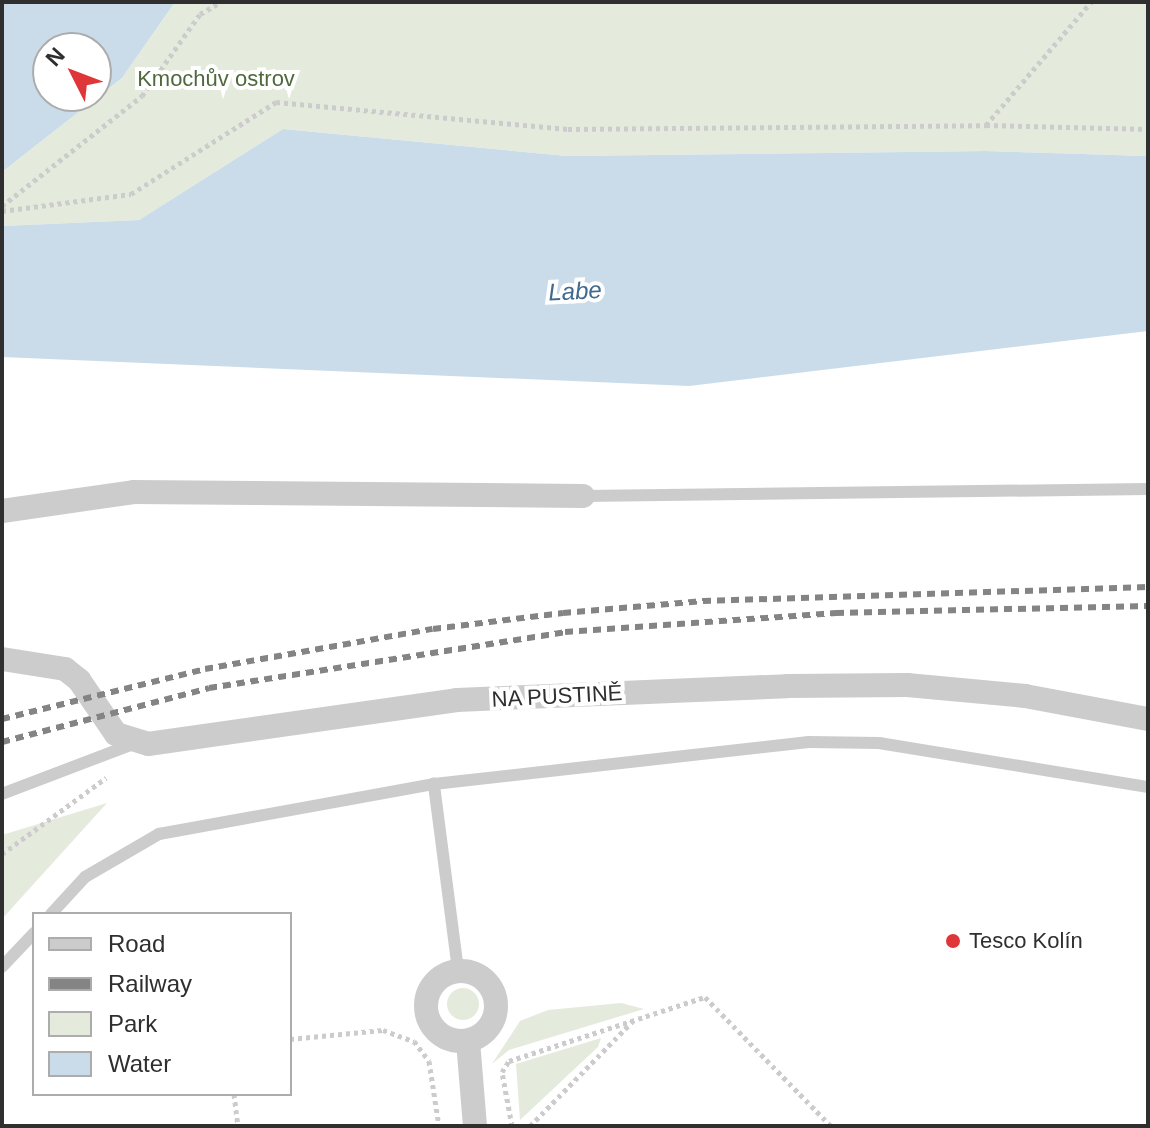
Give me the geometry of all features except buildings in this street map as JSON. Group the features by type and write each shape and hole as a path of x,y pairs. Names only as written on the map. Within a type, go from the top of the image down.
{"street":[{"path":"2,511 134,492 583,496"},
{"path":"2,659 51,665 73,674 110,727 135,743"},
{"name":"NA PUSTINĚ","path":"135,743 168,744 457,700 787,686 907,685 1025,696 1148,719"},
{"path":"458,970 487,980 496,999 493,1021 468,1041 437,1032 427,1013 430,990 446,973 458,970"},
{"path":"468,1041 475,1126"}],"lane":[{"path":"583,496 1148,489"},
{"path":"53,912 85,877 159,834 434,784 809,742 879,743 1148,787"},
{"path":"2,794 135,743"},
{"path":"434,784 458,970"},
{"path":"2,967 32,935"}],"path":[{"path":"2,209 142,96 200,14 221,2"},
{"path":"986,125 1091,2"},
{"path":"2,209 131,194 276,102 568,129 986,125 1148,129"},
{"path":"2,854 106,778 135,743"},
{"path":"512,1126 502,1072 509,1061 705,997 831,1126"},
{"path":"530,1126 633,1021"},
{"path":"292,1039 383,1030 414,1041 429,1061 439,1126"},
{"path":"234,1096 238,1126"}],"green space":[{"name":"Kmochův ostrov","path":"175,2 1148,2 1148,156 986,151 567,156 283,129 139,220 2,226 2,172 79,112 112,112 112,86 122,78"},
{"path":"107,803 2,919 2,835"},
{"path":"463,988 474,993 479,1004 474,1015 463,1020 452,1015 447,1004 452,993"},
{"path":"621,1003 644,1009 509,1050 492,1064 520,1021 548,1010"},
{"path":"601,1038 598,1047 520,1120 516,1064"}],"water":[{"path":"2,2 175,2 122,78 112,86 112,32 32,32 32,112 79,112 2,172"},
{"name":"Labe","path":"283,129 567,156 986,151 1148,156 1148,331 689,386 2,357 2,226 139,220"}],"railway":[{"path":"2,719 205,669 433,629 563,613 703,601 1148,587"},
{"path":"2,742 209,688 565,632 836,613 1148,606"}],"place":[{"name":"Tesco Kolín","path":"953,941"}]}
